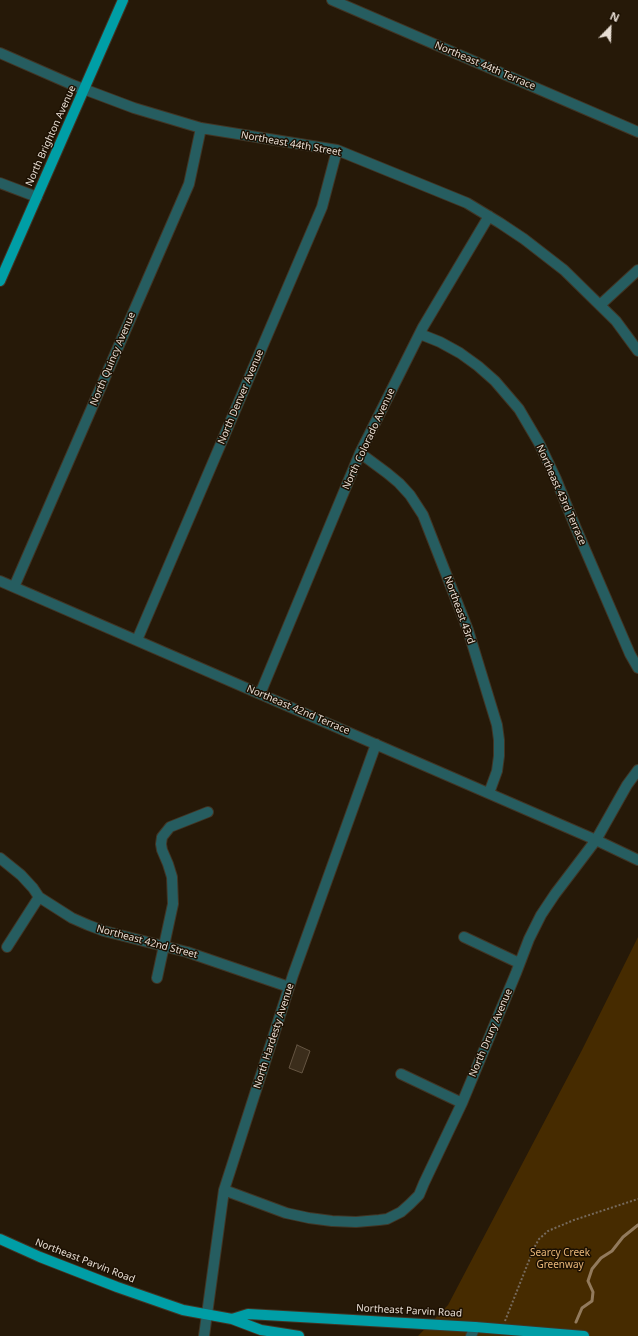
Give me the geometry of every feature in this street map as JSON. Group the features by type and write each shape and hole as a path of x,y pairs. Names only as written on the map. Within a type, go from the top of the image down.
{"main road":[{"name":"North Brighton Avenue","path":"0,281 85,90 123,0"},
{"name":"Northeast Parvin Road","path":"0,1239 40,1257 117,1287 183,1310 232,1319 261,1330 299,1336"},
{"name":"Northeast Parvin Road","path":"232,1319 248,1314 473,1331 584,1336"}],"street":[{"name":"Northeast 44th Terrace","path":"332,0 638,132"},
{"name":"Northeast 44th Street","path":"0,53 85,90 134,108 201,128 338,150 467,203 500,223 540,251 564,270 600,305"},
{"name":"North Quincy Avenue","path":"14,587 189,184 201,128"},
{"name":"North Denver Avenue","path":"137,640 322,207 338,150"},
{"path":"0,183 37,197"},
{"name":"North Colorado Avenue","path":"260,694 360,453 420,334 488,216"},
{"path":"638,270 600,305 616,321 638,351"},
{"name":"Northeast 43rd Terrace","path":"420,334 453,350 478,366 495,380 519,409 539,443 556,479 630,654 638,668"},
{"name":"Northeast 43rd","path":"360,453 399,484 410,495 423,514 468,630 497,725 499,740 497,771 489,793"},
{"name":"Northeast 42nd Terrace","path":"0,581 596,840"},
{"name":"North Hardesty Avenue","path":"204,1336 224,1190 289,987 376,744"},
{"name":"North Drury Avenue","path":"224,1190 286,1213 332,1221 356,1222 387,1218 400,1212 410,1204 419,1194 462,1103 529,939 541,915 596,840 627,785 638,770"},
{"path":"157,978 173,904 170,871 162,850 162,838 170,827 208,812"},
{"path":"596,840 638,860"},
{"name":"Northeast 42nd Street","path":"0,858 22,876 39,897 72,918 104,931 186,952 289,987"},
{"path":"6,947 39,897"},
{"path":"464,937 519,963"},
{"path":"401,1074 462,1103"}],"path":[{"path":"497,1332 505,1321 539,1239 548,1231 574,1220 638,1199"}],"green space":[{"name":"Searcy Creek Greenway","path":"638,937 638,1336 418,1336 448,1305 582,1050"}],"building":[{"path":"297,1045 310,1051 302,1073 289,1068"}],"waterway":[{"path":"576,1322 582,1308 592,1301 593,1292 588,1281 592,1269 601,1258 612,1251 623,1237 638,1225"}]}
